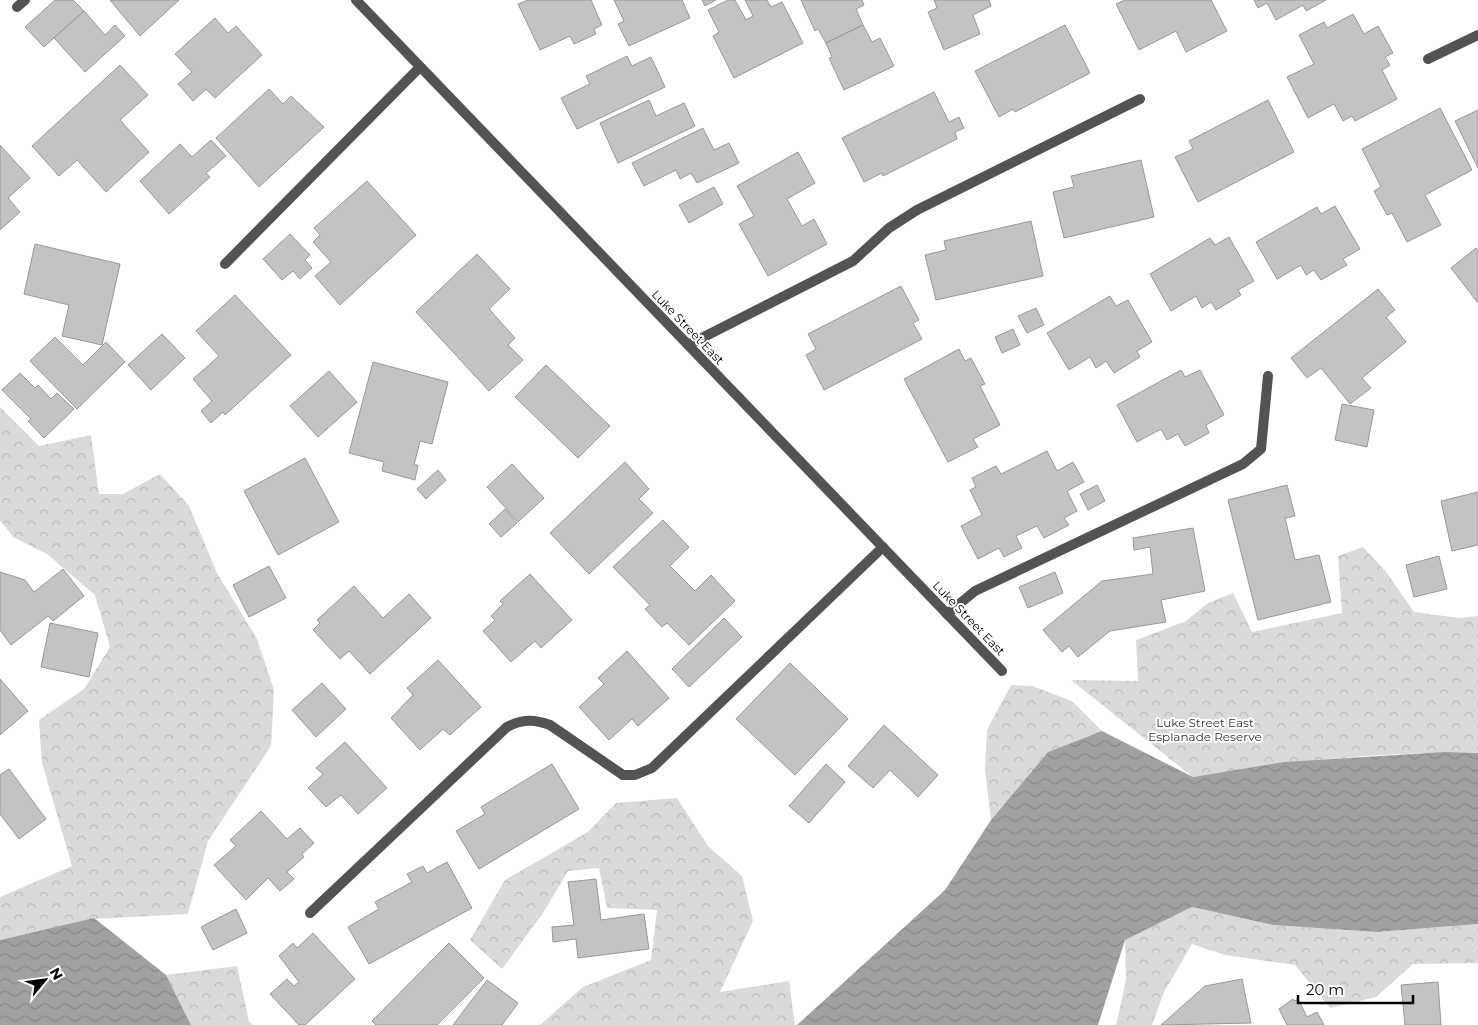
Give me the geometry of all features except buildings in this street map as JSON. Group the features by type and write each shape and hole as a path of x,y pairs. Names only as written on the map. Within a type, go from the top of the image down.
{"street":[{"name":"Luke Street East","path":"356,0 1002,671"},
{"path":"1428,59 1478,35"},
{"path":"225,264 420,67"},
{"path":"688,345 853,261 889,228 918,210 1140,99"},
{"path":"947,614 975,591 1243,464 1261,449 1268,376"},
{"path":"310,913 507,727 516,722 539,721 550,726 623,775 635,775 652,768 883,547"}],"green space":[{"path":"0,407 39,446 91,435 99,494 123,494 160,474 189,506 217,573 257,639 274,690 271,746 208,841 188,914 94,919 0,940 0,897 72,866 42,763 39,720 84,689 110,647 95,595 47,554 13,537 0,520"},
{"name":"Luke Street East Esplanade Reserve","path":"1363,547 1387,573 1414,612 1459,618 1478,616 1478,753 1407,754 1335,759 1193,777 1071,680 1138,681 1136,640 1186,621 1208,603 1233,593 1252,632 1342,613 1338,556"},
{"path":"1011,685 1032,686 1072,701 1102,731 1048,752 991,820 985,770 987,730"},
{"path":"677,798 708,846 742,876 753,921 720,992 789,981 795,1025 540,1025 583,987 651,960 657,910 607,908 599,868 568,871 543,913 502,969 470,940 505,880 588,832 616,803"},
{"path":"1192,907 1273,925 1377,932 1478,924 1478,963 1413,964 1376,997 1330,1008 1295,965 1225,955 1192,944 1164,992 1152,1025 1115,1025 1126,980 1125,940"},
{"path":"237,966 249,1021 253,1025 191,1025 166,975"}],"water":[{"path":"1102,731 1193,777 1284,762 1445,752 1478,753 1478,924 1377,932 1273,925 1192,907 1125,940 1098,1025 797,1025 945,890 991,820 1048,752"},
{"path":"94,918 166,975 191,1025 0,1025 0,940"}]}
